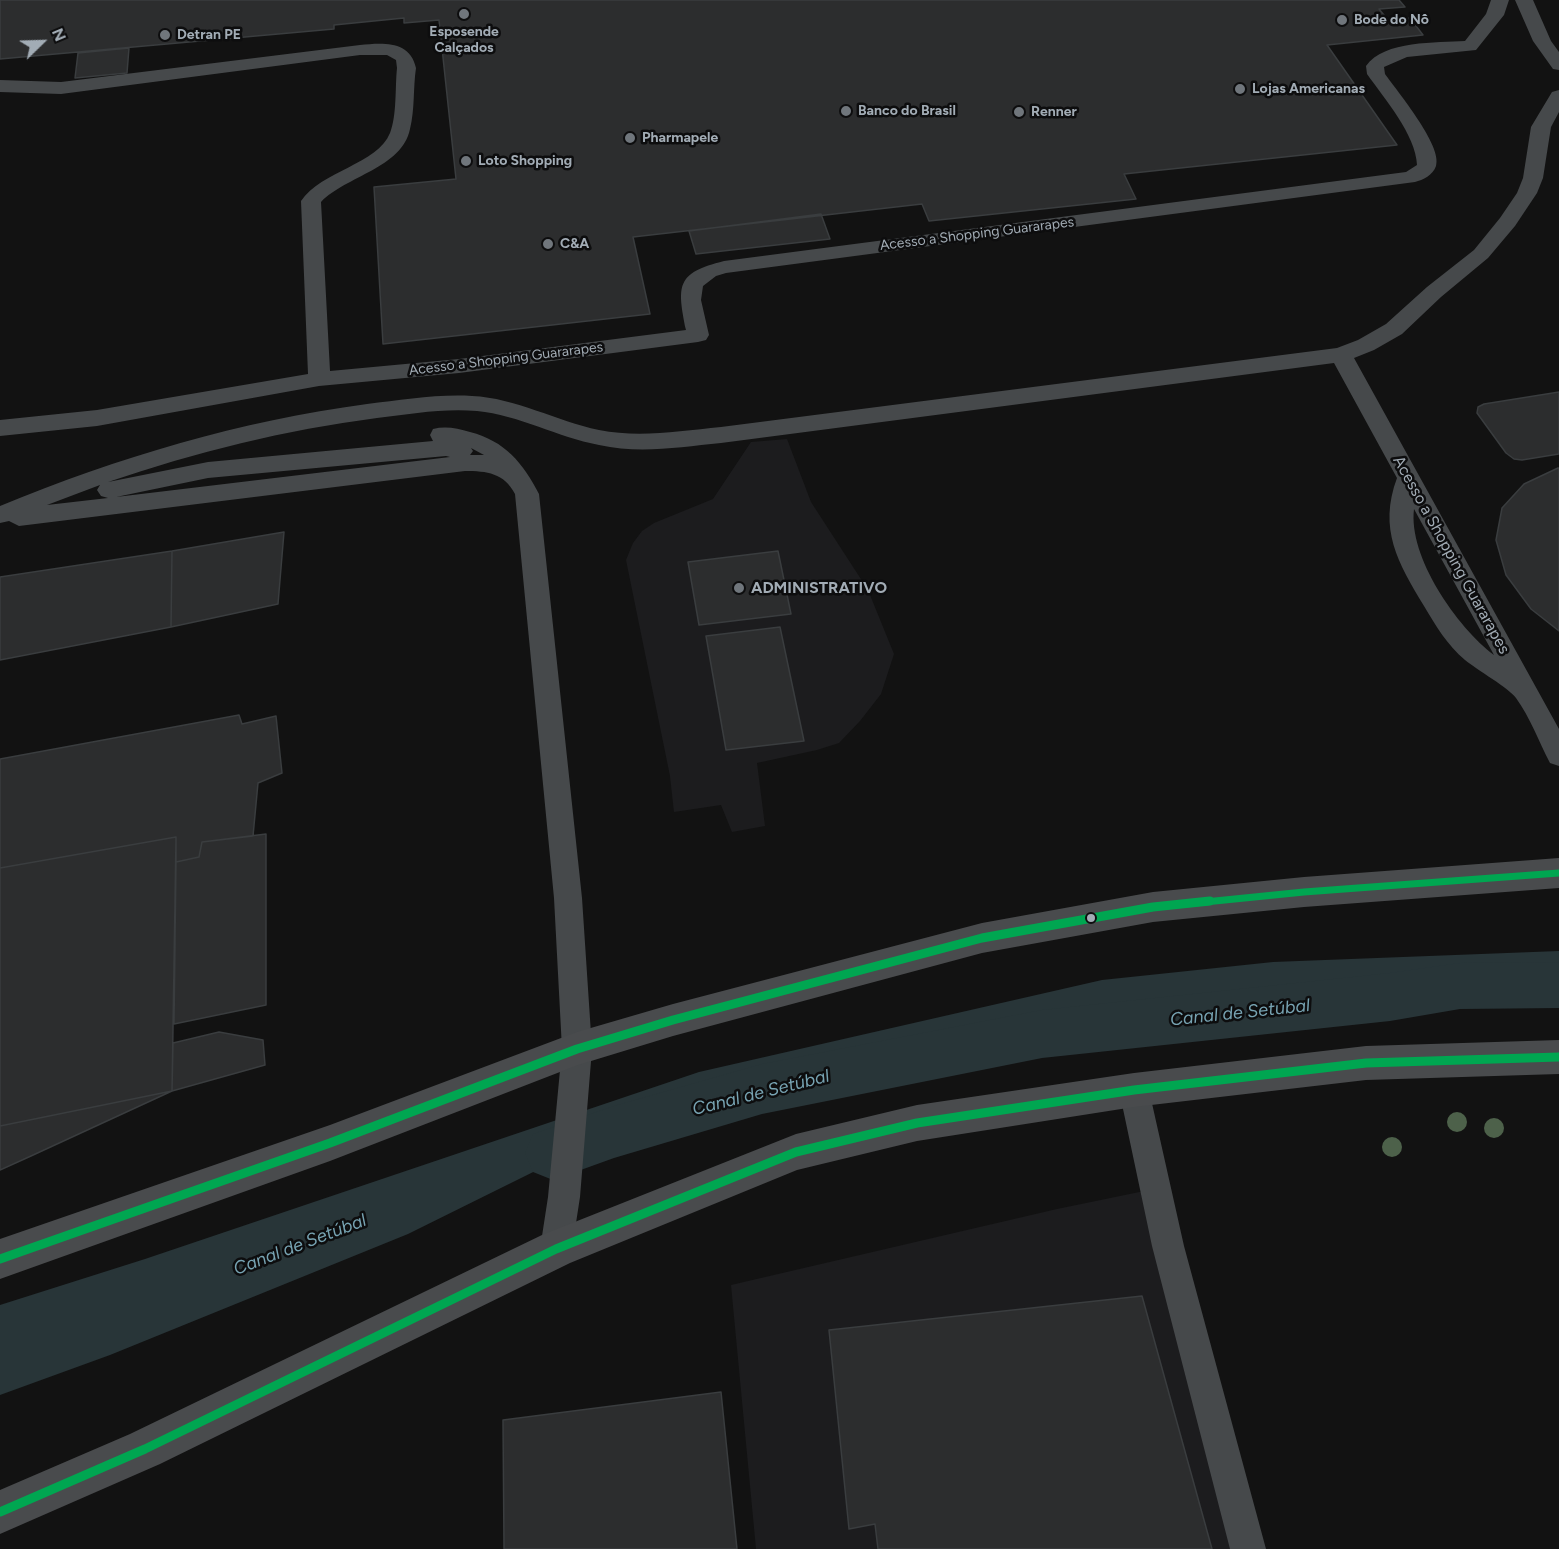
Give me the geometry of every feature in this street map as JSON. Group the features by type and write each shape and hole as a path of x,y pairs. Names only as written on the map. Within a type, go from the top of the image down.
{"main road":[{"path":"0,1259 319,1147 577,1049 673,1020 982,938 1153,907 1304,892 1559,873"},
{"path":"0,1512 145,1449 556,1249 796,1152 917,1123 1134,1090 1366,1063 1559,1057"}],"lane":[{"name":"Acesso a Shopping Guararapes","path":"0,428 98,418 320,380 459,366 698,335 689,290 694,279 700,275 724,267 1408,178 1421,173 1427,167 1427,158 1420,141 1376,74 1375,66 1382,57 1409,51 1470,46 1495,15 1500,0"},
{"path":"1524,0 1550,41 1559,65"},
{"path":"0,86 53,88 99,84 360,50 398,52 404,57 408,69 404,81 399,135 388,149 360,169 332,182 311,201 320,380"},
{"path":"6,516 98,477 223,437 340,414 434,404 486,405 531,415 594,436 614,440 654,440 733,434 1341,355 1366,345 1394,329 1434,292 1481,254 1508,222 1527,193 1533,178 1541,128 1559,96"},
{"name":"Acesso a Shopping Guararapes","path":"1341,355 1559,755"},
{"path":"98,477 190,460 414,434 456,435 487,444 506,460 521,479 527,494 568,898 577,1049 564,1197 556,1249"},
{"path":"6,516 455,464 490,462 521,479"},
{"path":"1408,480 1401,508 1402,535 1408,560 1457,638 1476,656 1524,690"},
{"path":"1134,1090 1168,1246 1248,1549"}],"shaded area":[{"path":"787,439 811,502 868,590 894,654 881,694 839,743 757,763 765,826 732,832 721,805 674,812 670,776 626,560 633,543 642,531 654,523 713,499 751,442"},
{"path":"1154,1189 1257,1549 756,1549 731,1285 1057,1209"}],"water":[{"path":"1559,951 1559,987 1390,997 1042,1034 762,1089 614,1132 408,1234 110,1355 0,1395 0,1305 145,1259 699,1072 1102,980 1273,962"}],"building":[{"path":"0,0 1399,0 1405,7 1379,9 1388,20 1410,18 1423,35 1327,45 1397,145 1124,174 1136,199 929,221 922,204 633,237 650,314 383,344 374,187 456,179 439,20 404,23 404,18 334,25 334,29 0,59"},
{"path":"129,48 127,73 75,78 78,53"},
{"path":"821,214 830,239 696,254 689,231"},
{"path":"1559,392 1559,454 1522,460 1514,459 1506,453 1477,413 1478,407 1484,404"},
{"path":"1559,468 1559,631 1531,609 1506,575 1496,540 1502,508 1524,484"},
{"path":"284,532 278,604 171,627 172,551"},
{"path":"172,551 171,627 0,660 0,577"},
{"name":"ADMINISTRATIVO","path":"778,551 791,614 699,625 688,562"},
{"path":"780,627 804,741 726,750 706,636"},
{"path":"239,715 242,724 276,716 282,773 258,783 253,836 202,842 199,857 176,862 176,837 0,868 0,759"},
{"path":"266,834 266,1005 174,1024 176,862 199,857 202,842"},
{"path":"176,837 172,1091 0,1126 0,868"},
{"path":"219,1032 263,1040 265,1065 172,1091 173,1043"},
{"path":"172,1091 31,1156 0,1170 0,1126"},
{"path":"1142,1296 1212,1549 878,1549 875,1524 849,1529 829,1330"},
{"path":"721,1392 737,1549 504,1549 503,1420"}],"waterway":[{"name":"Canal de Setúbal","path":"553,1153 614,1132 762,1089 1042,1034 1390,997 1460,986 1559,985"}],"transit line":[{"path":"0,1259 330,1143 577,1049 673,1020 982,938 1153,907 1304,892 1559,873"},
{"path":"0,1512 145,1449 556,1249 796,1152 917,1123 1134,1090 1366,1063 1559,1057"}],"place":[{"name":"Esposende Calçados","path":"464,14"},
{"name":"Bode do Nô","path":"1342,20"},
{"name":"Detran PE","path":"165,35"},
{"name":"Lojas Americanas","path":"1240,89"},
{"name":"Banco do Brasil","path":"846,111"},
{"name":"Renner","path":"1019,112"},
{"name":"Pharmapele","path":"630,138"},
{"name":"Loto Shopping","path":"466,161"},
{"name":"C&A","path":"548,244"},
{"name":"ADMINISTRATIVO","path":"739,588"}]}
